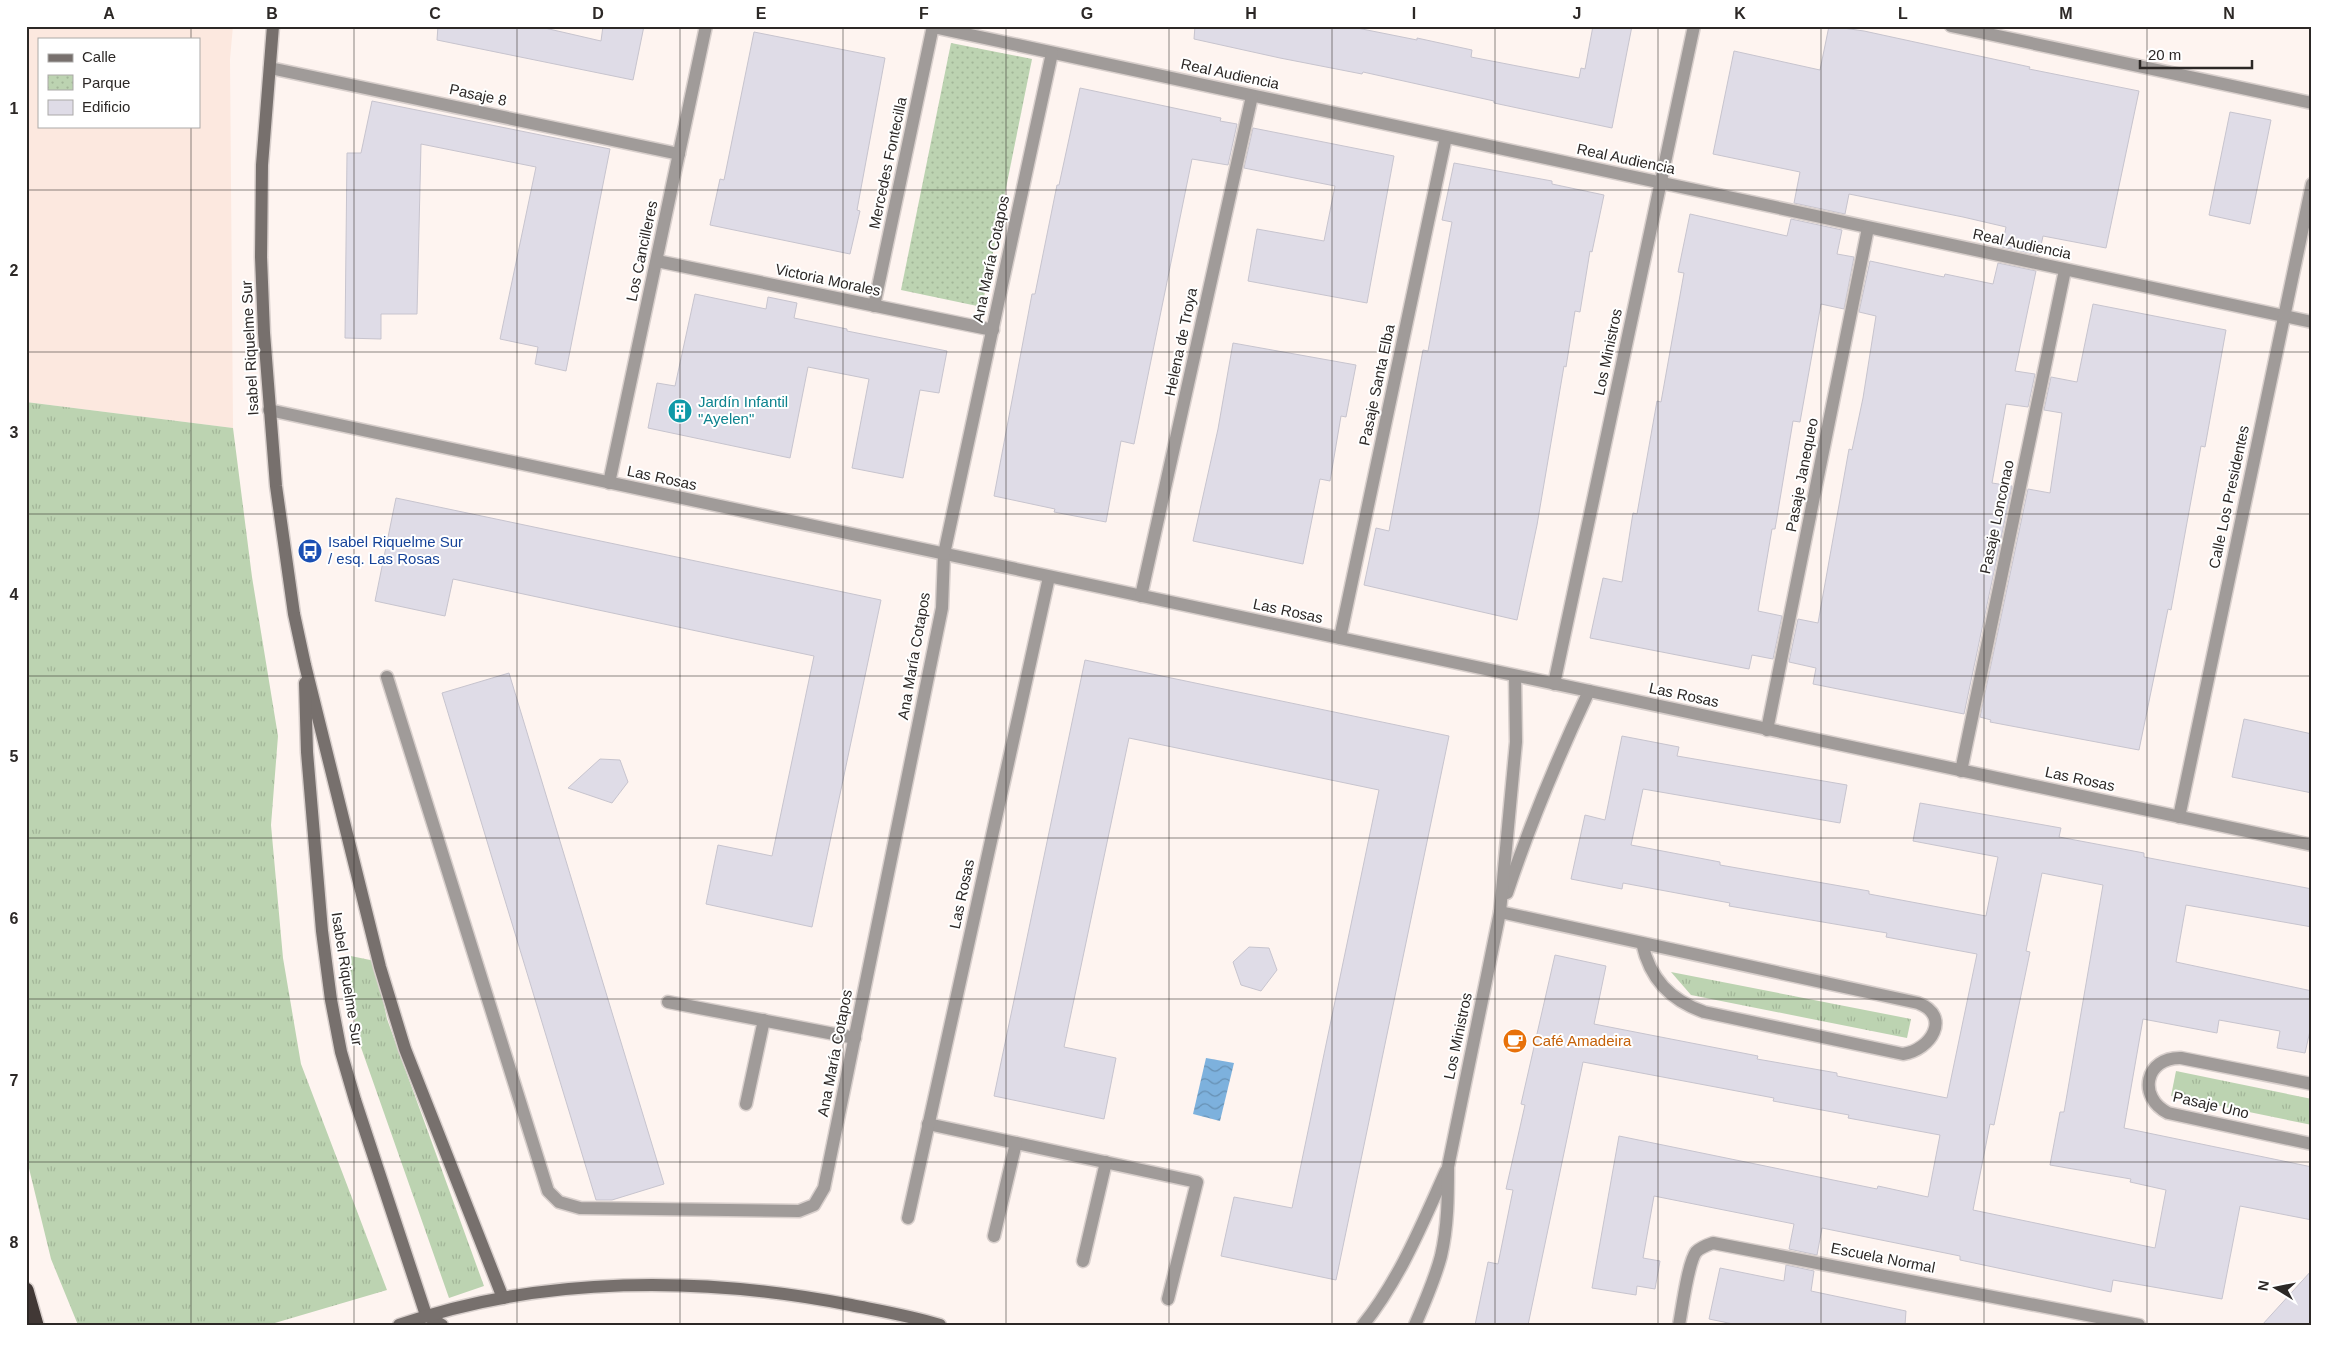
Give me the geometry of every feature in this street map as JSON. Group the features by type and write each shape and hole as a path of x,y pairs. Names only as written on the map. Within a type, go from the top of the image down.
{"highway":[{"path":"26,1290 36,1325"}],"street":[{"name":"Isabel Riquelme Sur","path":"273,26 262,165 261,257 269,410 286,563 305,665 380,967 402,1040 503,1298"},
{"name":"Los Cancilleres","path":"609,483 706,26"},
{"name":"Los Ministros","path":"1554,684 1694,26"},
{"path":"1951,26 2312,103"},
{"name":"Real Audiencia","path":"933,27 2312,322"},
{"name":"Mercedes Fontecilla","path":"874,306 933,27"},
{"name":"Ana María Cotapos","path":"387,677 548,1192 559,1202 580,1208 799,1211 814,1205 824,1188 855,1038 942,608 944,554 1052,53"},
{"name":"Pasaje 8","path":"270,68 679,154"},
{"name":"Helena de Troya","path":"1141,596 1252,96"},
{"name":"Pasaje Santa Elba","path":"1340,638 1446,137"},
{"name":"Calle Los Presidentes","path":"2179,817 2312,184"},
{"name":"Pasaje Janequeo","path":"1767,730 1868,228"},
{"name":"Victoria Morales","path":"656,261 993,330"},
{"name":"Pasaje Lonconao","path":"1961,771 2065,270"},
{"name":"Las Rosas","path":"269,410 2312,845"},
{"name":"Las Rosas","path":"908,1218 1049,576"},
{"name":"Isabel Riquelme Sur","path":"305,665 307,752 322,931 331,1000 341,1052 355,1100 426,1315"},
{"name":"Los Ministros","path":"1415,1325 1431,1287 1441,1255 1448,1207 1448,1167 1500,912 1516,742 1515,676"},
{"name":"Los Ministros","path":"1500,912 1530,827 1568,735 1589,691"},
{"path":"1500,912 1918,1003 1932,1011 1935,1029 1931,1039 1924,1047 1914,1053 1903,1054 1704,1012 1674,998 1662,986 1652,974 1642,943"},
{"path":"668,1002 855,1038"},
{"path":"746,1104 764,1020"},
{"name":"Pasaje Uno","path":"2312,1084 2171,1057 2161,1061 2154,1068 2149,1089 2152,1100 2159,1109 2168,1113 2312,1144"},
{"path":"928,1124 1196,1182 1168,1299"},
{"path":"994,1236 1016,1143"},
{"path":"1084,1261 1106,1162"},
{"name":"Los Ministros","path":"1363,1325 1376,1309 1404,1263 1448,1167"},
{"name":"Escuela Normal","path":"1679,1325 1692,1262 1696,1253 1704,1246 1713,1242 2139,1325"},
{"path":"399,1325 426,1315 503,1298 594,1287 646,1284 704,1286 804,1296 940,1325"},
{"path":"426,1315 442,1325"}],"shaded area":[{"path":"26,26 233,26 230,59 233,428 26,402"}],"green space":[{"path":"951,43 1032,59 982,307 901,290"},
{"path":"26,402 233,428 252,577 278,736 271,825 283,958 301,1064 387,1290 268,1325 78,1325 51,1259 26,1156"},
{"path":"346,955 375,961 387,1019 484,1286 449,1298 357,1036"},
{"path":"1671,972 1911,1019 1907,1038 1691,995"},
{"path":"2176,1071 2312,1099 2312,1125 2171,1096"}],"water":[{"path":"1206,1058 1234,1063 1220,1121 1193,1114"}],"building":[{"path":"438,26 536,26 601,41 603,26 644,26 633,80 437,40"},
{"path":"1195,26 1347,26 1472,50 1471,57 1579,78 1581,68 1585,69 1593,26 1632,26 1612,128 1494,103 1494,101 1363,72 1362,74 1280,58 1194,39"},
{"path":"1829,26 1864,31 2030,67 2029,69 2139,91 2106,248 2043,236 2039,255 2002,247 2006,227 1849,194 1845,214 1794,203 1800,172 1713,154 1734,51 1820,70"},
{"path":"754,32 885,58 857,210 860,211 850,254 710,225 720,179 724,180"},
{"path":"1080,88 1221,118 1220,121 1237,124 1228,165 1192,159 1134,444 1121,441 1106,522 1054,512 1055,509 994,496 1032,294 1035,294 1057,185 1059,185"},
{"path":"372,101 610,149 566,371 535,364 538,347 500,339 536,167 421,144 417,314 381,314 381,339 345,338 347,153 361,153"},
{"path":"2230,112 2271,120 2250,224 2209,215"},
{"path":"1253,128 1394,156 1367,303 1248,281 1257,229 1324,241 1335,186 1244,168"},
{"path":"1454,163 1552,181 1552,184 1604,195 1592,252 1590,251 1580,312 1575,311 1537,525 1517,620 1364,585 1376,528 1389,531 1423,350 1428,351 1452,222 1442,220"},
{"path":"1690,214 1787,236 1791,219 1842,230 1837,254 1854,257 1844,309 1821,304 1800,422 1793,421 1775,529 1772,529 1758,611 1782,616 1773,659 1752,655 1749,669 1590,638 1603,578 1622,582 1633,513 1637,514 1657,401 1661,402 1684,273 1678,272"},
{"path":"1870,261 1944,277 1945,274 1993,284 1998,263 2036,271 2015,371 2035,374 2028,407 2006,404 1992,483 2012,486 1964,714 1813,684 1816,668 1789,662 1798,619 1818,623 1849,449 1852,450 1863,398 1876,316 1859,312"},
{"path":"695,294 766,309 768,297 797,303 794,318 847,329 847,331 947,351 939,393 920,390 903,478 852,468 869,379 808,367 790,458 648,428 657,383 675,386"},
{"path":"2093,304 2226,330 2205,447 2201,446 2171,610 2168,609 2139,750 1990,722 1991,720 1980,717 2028,489 2050,493 2062,413 2044,410 2051,377 2077,382"},
{"path":"1233,343 1356,365 1346,417 1341,416 1330,481 1320,479 1303,564 1193,541 1218,429"},
{"path":"396,498 881,600 812,927 706,904 718,845 772,856 814,656 453,579 445,616 375,601"},
{"path":"1085,660 1449,736 1336,1280 1221,1256 1234,1197 1292,1208 1379,790 1129,738 1064,1047 1116,1058 1104,1119 994,1096"},
{"path":"509,673 664,1184 612,1200 596,1200 442,693"},
{"path":"2244,719 2312,734 2312,793 2232,777"},
{"path":"1622,736 1679,747 1677,756 1847,785 1840,823 1643,789 1631,845 1720,862 1720,865 1869,891 1869,894 1986,916 1998,857 1913,841 1920,803 2061,828 2059,837 2144,853 2144,857 2312,889 2312,927 2186,905 2176,962 2312,991 2312,1022 2305,1053 2277,1048 2280,1031 2219,1020 2217,1033 2143,1019 2124,1128 2312,1167 2312,1220 2240,1206 2222,1299 2113,1280 2111,1292 1960,1260 1960,1256 1822,1228 1817,1255 1789,1249 1794,1224 1654,1196 1643,1258 1660,1261 1655,1289 1637,1286 1636,1295 1592,1288 1619,1136 1877,1189 1878,1186 1928,1197 1940,1135 1848,1118 1849,1115 1773,1101 1774,1098 1583,1062 1528,1325 1475,1325 1488,1262 1498,1264 1513,1190 1506,1189 1525,1105 1521,1104 1555,955 1606,966 1594,1024 1758,1056 1757,1059 1837,1073 1837,1076 1947,1098 1977,954 1886,937 1887,933 1729,906 1730,903 1623,883 1622,889 1571,879 1585,815 1605,820","holes":["2042,873 2103,885 2064,1112 2060,1112 2050,1165 2131,1179 2130,1182 2166,1190 2155,1248 1973,1210 1990,1124 1994,1125 2030,952 2026,951"]},
{"path":"600,759 620,760 628,782 612,803 568,788"},
{"path":"1249,947 1269,948 1277,970 1261,991 1241,985 1233,962"},
{"path":"1786,1265 1814,1271 1811,1291 1906,1311 1905,1325 1738,1325 1709,1319 1720,1268 1784,1281"},
{"path":"2312,1270 2312,1325 2262,1325"}],"place":[{"name":"Jardín Infantil \"Ayelen\"","path":"680,411"},
{"name":"Isabel Riquelme Sur / esq. Las Rosas","path":"310,551"},
{"name":"Café Amadeira","path":"1515,1041"}]}
